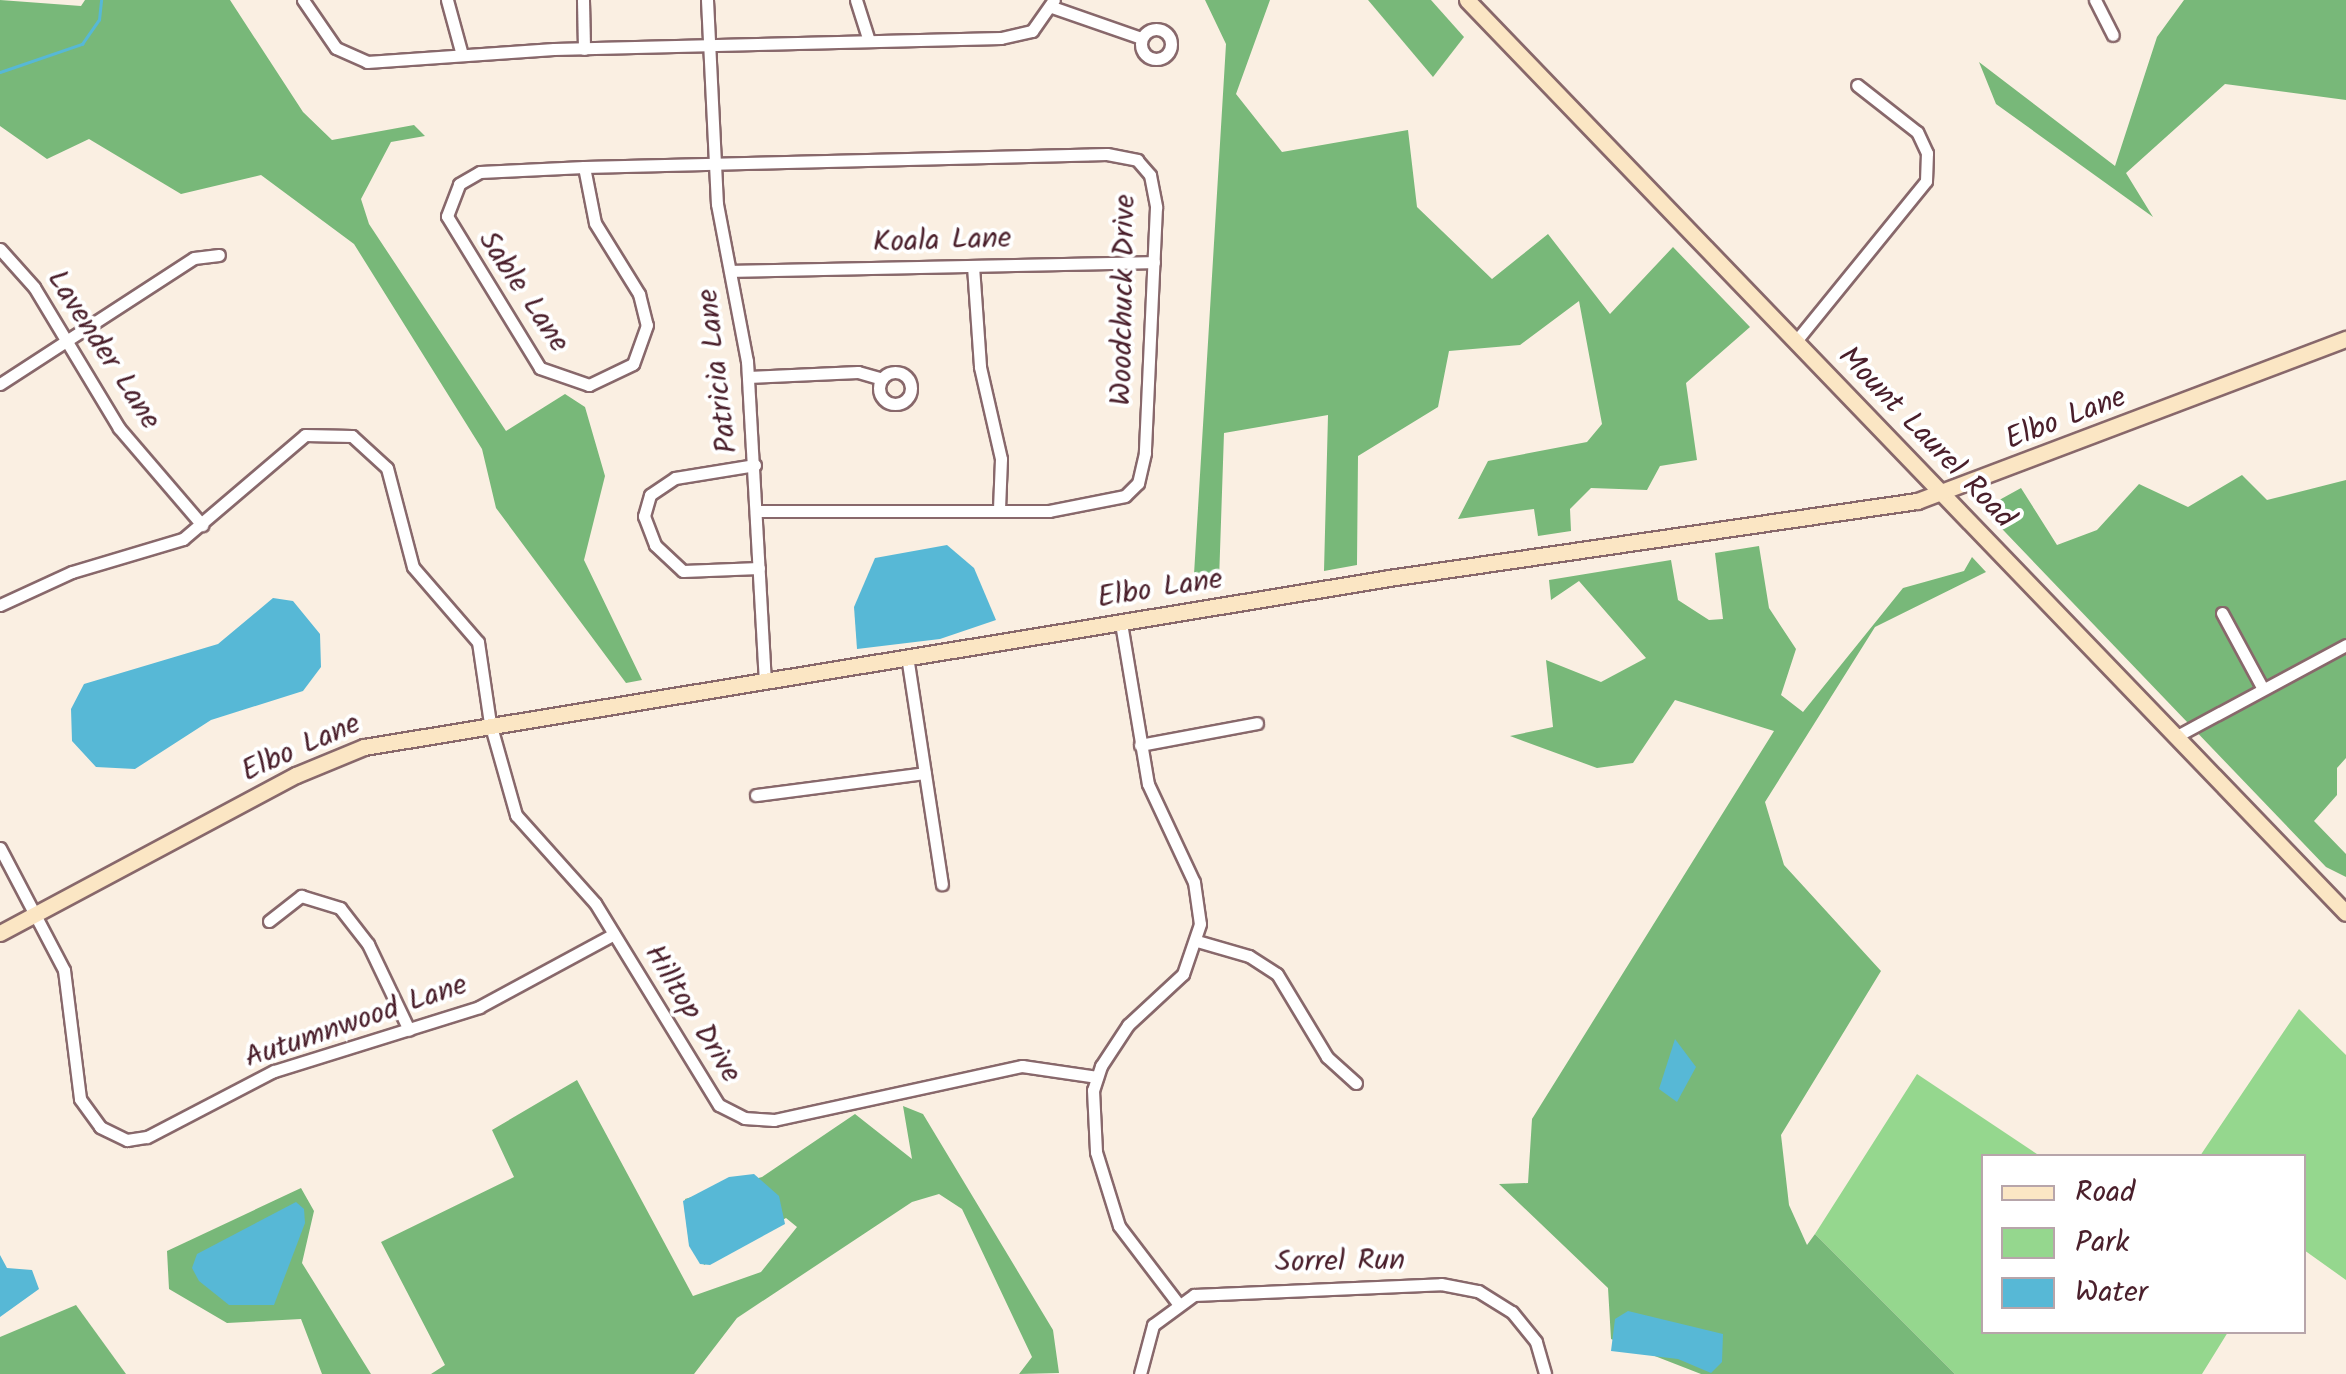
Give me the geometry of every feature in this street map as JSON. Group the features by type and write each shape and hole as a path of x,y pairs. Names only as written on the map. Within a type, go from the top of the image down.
{"street":[{"path":"303,0 328,39 355,60 1012,37 1032,31 1053,4 1141,38"},
{"path":"447,0 462,54"},
{"path":"583,0 584,49"},
{"name":"Patricia Lane","path":"707,0 712,160 748,377 765,679"},
{"path":"856,0 869,41"},
{"name":"Mount Laurel Road","path":"1466,0 2346,913"},
{"path":"2094,0 2113,35"},
{"path":"1796,341 1918,198 1928,174 1917,132 1857,85"},
{"name":"Woodchuck Drive","path":"712,160 1128,156 1145,167 1154,185 1145,453 1138,483 1125,496 1098,505 758,511"},
{"name":"Sable Lane","path":"584,167 594,223 639,294 647,326 643,346 626,371 589,385 540,368 447,216 459,184 480,172 712,160"},
{"name":"Lavender Lane","path":"0,249 20,266 118,428 202,525"},
{"path":"0,384 194,258 219,255"},
{"name":"Koala Lane","path":"732,271 1154,262"},
{"path":"974,266 980,368 1001,459 999,508"},
{"name":"Elbo Lane","path":"0,933 318,764 364,747 906,656 1941,495 2346,339"},
{"path":"748,377 858,372 882,378"},
{"name":"Hilltop Drive","path":"0,605 72,572 170,545 202,525 293,441 329,431 362,442 392,480 413,567 478,642 490,723 522,826 595,903 709,1095 744,1118 816,1113 1022,1066 1097,1077"},
{"path":"755,466 666,482 650,495 644,516 655,545 682,571 700,575 759,568"},
{"path":"2222,613 2262,689"},
{"path":"1120,623 1153,799 1194,882 1197,941 1183,974 1120,1035 1097,1077 1094,1128 1105,1195 1125,1235 1177,1302 1147,1337 1140,1374"},
{"path":"2177,736 2346,645"},
{"path":"906,656 942,884"},
{"path":"1140,745 1257,723"},
{"path":"756,795 925,773"},
{"name":"Autumnwood Lane","path":"0,848 64,970 76,1088 92,1119 117,1137 146,1137 274,1071 479,1007 614,934"},
{"path":"269,921 301,896 340,908 368,944 409,1030"},
{"path":"1197,941 1249,956 1277,974 1327,1057 1356,1083"},
{"name":"Sorrel Run","path":"1177,1302 1220,1290 1453,1284 1490,1296 1522,1321 1545,1374"}],"green space":[{"path":"0,0 81,6 85,0 230,0 303,112 332,140 414,125 425,136 391,142 361,199 369,224 506,431 565,394 585,407 605,476 584,560 642,680 626,683 496,508 482,449 354,244 261,175 181,194 89,139 47,159 0,126"},
{"path":"1205,0 1270,0 1236,94 1282,152 1408,130 1417,207 1492,279 1548,234 1610,314 1673,247 1750,327 1686,383 1697,460 1660,466 1647,490 1591,488 1570,509 1571,531 1538,536 1534,509 1458,519 1488,461 1587,442 1602,424 1579,301 1520,345 1449,351 1438,407 1358,456 1357,565 1324,571 1328,415 1224,433 1219,581 1216,588 1193,591 1226,44"},
{"path":"1368,0 1431,0 1464,37 1433,77"},
{"path":"2184,0 2346,0 2346,100 2225,84 2126,173 2153,217 1996,104 1979,62 2115,166 2157,37"},
{"path":"2242,475 2267,500 2346,480 2346,758 2337,768 2337,795 2314,821 2346,854 2346,877 2326,867 1983,509 2021,488 2057,545 2097,530 2139,484 2188,507"},
{"path":"1759,546 1769,608 1796,649 1781,695 1803,712 1903,588 1964,571 1972,557 1986,572 1875,627 1765,802 1784,865 1881,971 1781,1135 1789,1205 1807,1245 1815,1234 1955,1374 1701,1374 1611,1339 1608,1288 1499,1184 1528,1183 1532,1119 1774,731 1675,700 1633,763 1597,768 1510,736 1553,727 1546,660 1601,682 1646,658 1579,581 1551,600 1549,580 1671,560 1678,600 1709,620 1723,619 1715,553"},
{"path":"2299,1009 2346,1055 2346,1280 2306,1251 2306,1154 2201,1154"},
{"path":"1917,1074 2037,1154 1981,1154 1981,1334 2227,1334 2202,1374 1955,1374 1815,1234"},
{"path":"577,1080 693,1296 761,1272 797,1227 786,1218 704,1265 685,1199 762,1177 855,1114 912,1159 903,1106 923,1114 1053,1330 1059,1373 1019,1374 1032,1357 962,1209 939,1194 912,1202 737,1318 694,1374 431,1374 445,1365 381,1242 514,1177 492,1130"},
{"path":"301,1188 314,1211 302,1263 371,1374 322,1374 301,1319 227,1323 169,1289 167,1251"},
{"path":"76,1305 126,1374 0,1374 0,1337"}],"water":[{"path":"947,545 974,568 996,620 940,639 857,649 854,607 875,558"},
{"path":"273,598 293,601 320,634 321,667 303,691 211,720 135,769 96,767 72,741 71,709 84,684 218,644"},
{"path":"1675,1039 1696,1067 1677,1102 1659,1089"},
{"path":"754,1174 779,1196 785,1224 710,1265 700,1264 689,1246 683,1201 729,1177"},
{"path":"296,1202 304,1209 305,1223 274,1305 229,1305 199,1281 192,1268 197,1254"},
{"path":"0,1255 7,1268 32,1270 39,1289 0,1317"},
{"path":"1628,1311 1723,1334 1722,1362 1711,1373 1678,1359 1611,1351 1615,1319"}],"waterway":[{"path":"0,72 82,44 99,20 101,0"}]}
